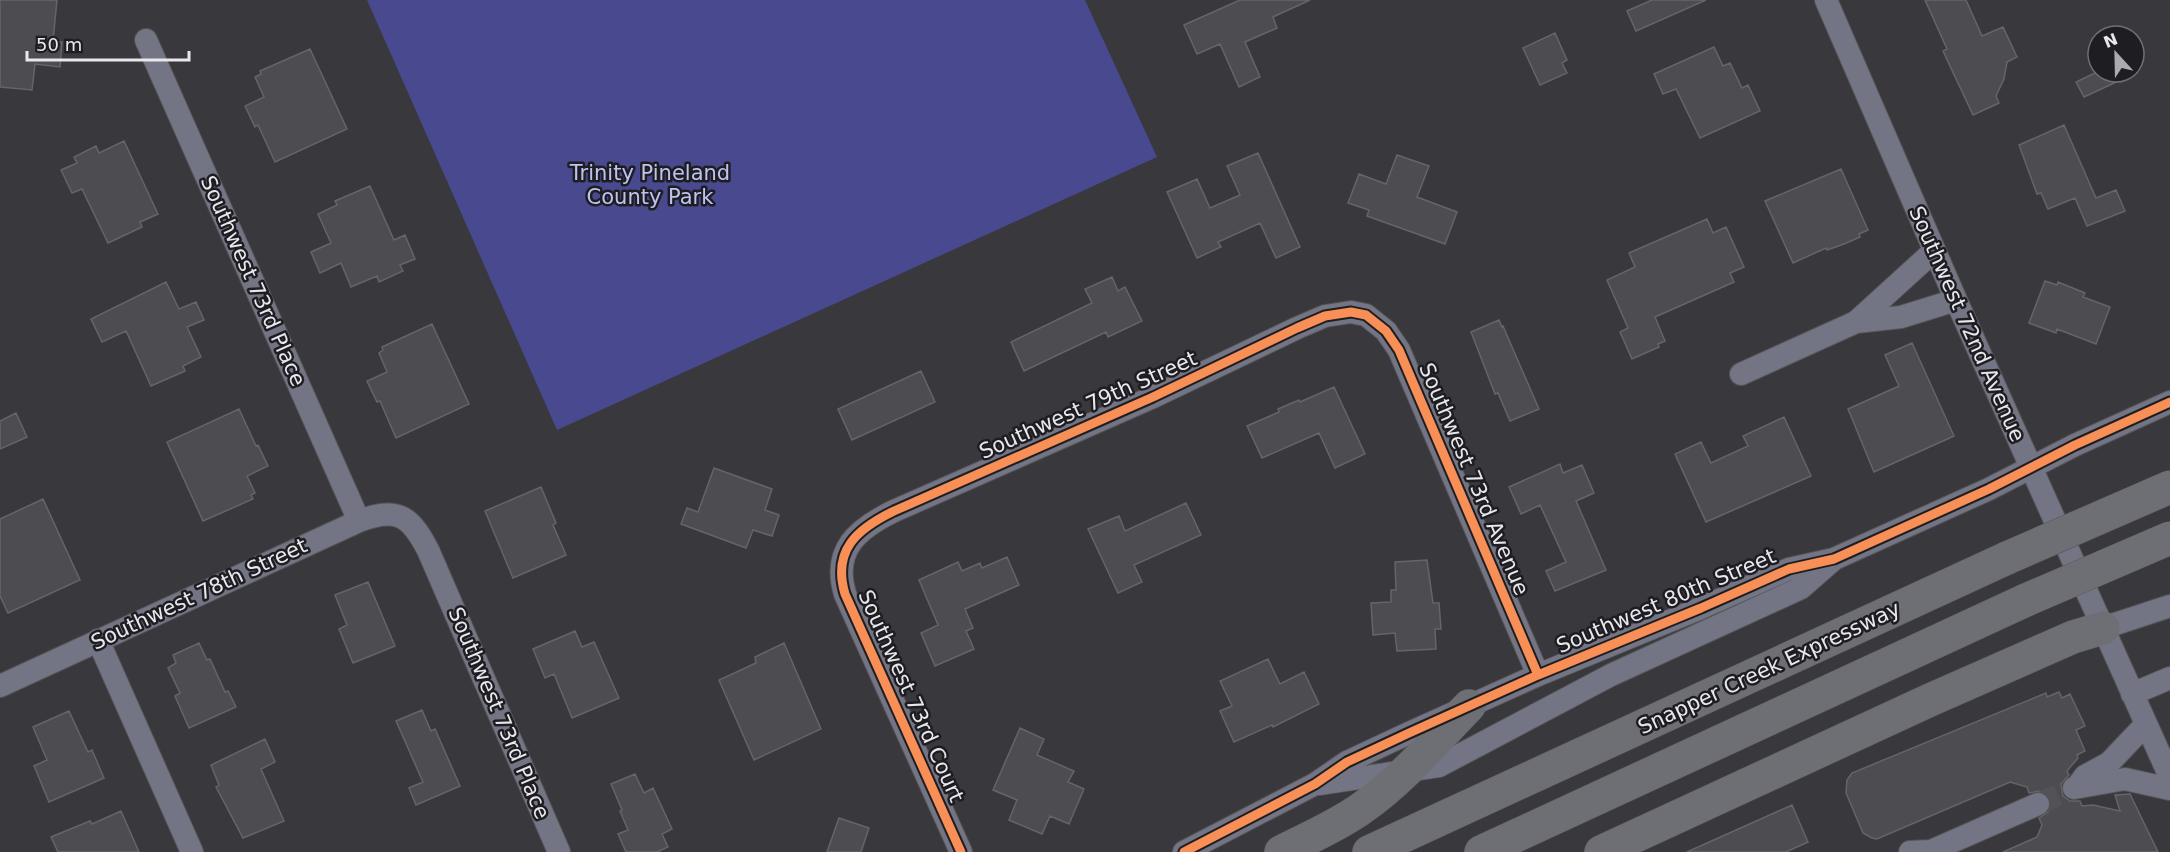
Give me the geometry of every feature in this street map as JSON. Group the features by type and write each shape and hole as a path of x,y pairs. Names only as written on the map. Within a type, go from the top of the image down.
{"highway":[{"name":"Snapper Creek Expressway","path":"1369,852 2007,558 2170,487"},
{"path":"1481,852 2026,600 2170,538"},
{"path":"1601,852 1963,685 2073,637 2103,628"},
{"path":"1281,852 1360,810 1406,772 1469,706"}],"street":[{"name":"Southwest 72nd Avenue","path":"1826,0 1934,251 2170,777"},
{"name":"Southwest 73rd Place","path":"147,40 359,521"},
{"path":"1856,322 1934,251"},
{"path":"1891,290 1901,317"},
{"path":"1741,374 1856,322 1901,317 1956,300"},
{"name":"Southwest 79th Street","path":"844,552 860,532 894,511 1153,397 1311,321 1335,314 1358,313"},
{"name":"Southwest 73rd Avenue","path":"1358,313 1366,315 1380,325 1399,350 1538,675"},
{"name":"Southwest 80th Street","path":"1184,852 1315,784 1347,762 1469,706 1789,569 1834,560 2170,402"},
{"name":"Southwest 78th Street","path":"0,686 359,521 381,514 400,515"},
{"name":"Southwest 73rd Place","path":"400,515 416,529 428,550 559,852"},
{"name":"Southwest 73rd Court","path":"844,552 841,570 845,594 961,852"},
{"name":"Southwest 80th Street","path":"1315,784 1428,769 1455,759 1611,675 1801,588 1834,560"},
{"path":"2103,628 2170,606"},
{"path":"98,640 192,852"},
{"path":"2132,694 2170,678"},
{"path":"2146,724 2109,763 2085,776 2074,788 2125,779 2170,789"},
{"path":"1910,852 1931,852 2038,804"}],"green space":[{"name":"Trinity Pineland County Park","path":"367,0 1085,0 1157,157 557,430"}],"building":[{"path":"0,0 57,0 53,41 62,42 60,67 35,64 32,90 0,87"},
{"path":"1240,0 1310,0 1273,17 1277,28 1245,42 1260,77 1239,87 1220,44 1197,54 1184,25"},
{"path":"1652,0 1706,0 1636,31 1627,11"},
{"path":"1925,0 1966,0 1982,36 2003,27 2017,57 2007,62 2004,79 1996,96 1999,103 1973,115 1943,51 1947,49"},
{"path":"1555,33 1567,60 1562,63 1567,73 1540,85 1523,48"},
{"path":"1714,47 1723,66 1730,63 1742,88 1748,85 1760,111 1700,138 1676,89 1663,94 1654,74"},
{"path":"310,49 347,129 275,162 258,125 255,127 245,106 264,97 255,77 261,74 260,71"},
{"path":"2086,77 2086,84 2112,84 2084,97 2076,82"},
{"path":"2064,125 2096,198 2116,190 2125,211 2087,226 2075,198 2048,209 2041,193 2037,194 2019,145"},
{"path":"124,141 158,214 140,222 142,227 108,243 82,189 72,193 61,170 77,163 74,157 96,146 99,153"},
{"path":"1258,153 1300,247 1276,258 1260,223 1218,242 1221,247 1197,258 1167,192 1197,179 1210,208 1240,195 1227,166"},
{"path":"1397,155 1429,166 1417,197 1457,212 1445,244 1367,216 1369,210 1348,203 1359,174 1386,184"},
{"path":"1841,169 1868,230 1859,234 1860,237 1827,250 1826,248 1793,263 1765,201"},
{"path":"370,186 394,240 405,235 415,259 400,265 403,271 379,282 377,276 351,287 341,263 320,273 311,252 331,243 318,214 337,205 335,201"},
{"path":"1707,219 1713,233 1726,227 1744,267 1730,273 1734,282 1655,317 1665,341 1658,344 1659,347 1632,359 1620,332 1628,328 1607,280 1635,267 1629,253"},
{"path":"1112,277 1118,291 1125,287 1142,321 1108,337 1106,332 1024,371 1011,342 1092,303 1085,289"},
{"path":"2045,281 2057,285 2058,282 2085,293 2083,297 2110,307 2096,344 2057,329 2056,333 2029,323"},
{"path":"166,282 179,309 196,302 204,320 187,327 201,357 183,366 185,371 151,386 126,331 102,342 91,319"},
{"path":"1499,320 1539,409 1510,421 1498,393 1495,394 1471,332"},
{"path":"432,324 469,404 396,438 380,401 377,402 367,381 387,372 379,353 383,350 382,347"},
{"path":"1912,343 1954,436 1874,472 1848,409 1899,386 1885,355"},
{"path":"921,371 935,402 852,440 838,409"},
{"path":"1334,387 1365,454 1335,468 1319,433 1262,458 1247,426 1279,412 1278,409"},
{"path":"239,409 268,466 247,476 255,493 251,495 253,499 203,521 167,442"},
{"path":"16,413 27,437 0,449 0,421"},
{"path":"1784,417 1811,476 1706,522 1675,454 1701,442 1711,463 1748,446 1743,436"},
{"path":"1560,464 1563,473 1582,465 1594,493 1576,501 1606,570 1555,591 1546,571 1566,562 1540,505 1521,514 1509,487"},
{"path":"714,468 772,489 765,510 779,515 772,536 753,530 746,548 681,524 687,508 698,512"},
{"path":"541,487 556,523 553,525 566,555 513,578 485,511"},
{"path":"43,499 80,580 8,613 0,596 0,519"},
{"path":"1186,503 1201,535 1134,565 1142,582 1118,593 1088,529 1119,516 1125,531"},
{"path":"1007,557 1019,585 965,609 973,628 966,631 974,649 935,666 921,633 938,625 919,580 958,562 962,571 980,563 982,568"},
{"path":"1427,560 1433,603 1439,603 1441,629 1435,629 1436,649 1397,651 1395,633 1373,635 1371,603 1391,602 1391,590 1396,590 1395,562"},
{"path":"368,582 395,646 353,663 339,629 347,625 335,595"},
{"path":"575,631 582,647 594,642 619,698 572,718 554,674 545,678 533,649"},
{"path":"199,643 207,660 210,659 225,692 228,691 236,707 189,728 175,696 180,693 168,668 176,663 173,655"},
{"path":"784,643 821,729 754,760 719,680 756,663 755,657"},
{"path":"1268,659 1280,684 1304,672 1319,704 1273,727 1272,725 1234,742 1220,711 1232,706 1220,681"},
{"path":"2059,692 2062,698 2070,694 2085,726 2076,730 2085,751 2077,755 2078,758 2067,771 2069,775 2061,784 2063,796 2070,801 2080,801 2082,806 2093,805 2120,811 2115,795 2130,794 2158,852 2003,852 2037,837 2042,825 2039,818 2048,812 2051,805 2050,798 2045,793 2039,791 2029,793 2027,787 2010,782 1877,839 1863,833 1846,793 1847,780 1852,773 2046,693 2047,697"},
{"path":"422,710 431,731 435,729 460,786 416,805 409,788 423,782 396,721"},
{"path":"69,711 88,752 92,750 104,778 49,802 34,766 47,760 33,727"},
{"path":"1020,728 1044,739 1037,755 1074,771 1068,782 1084,789 1069,824 1050,816 1042,834 1009,820 1017,800 993,790"},
{"path":"265,739 275,762 261,769 284,821 243,838 216,787 219,785 211,765"},
{"path":"635,774 644,793 653,788 672,829 662,834 668,847 657,852 626,852 618,834 628,830 611,784"},
{"path":"1792,805 1808,842 1786,852 1687,852"},
{"path":"121,811 139,852 58,852 51,837 90,821 92,824"},
{"path":"839,818 869,828 861,852 827,852"}],"tunnel":[{"path":"2038,804 2074,788"}],"cycle path":[{"path":"961,852 845,594 842,565 851,543 869,525 894,511 1153,397 1325,316 1351,312 1366,315 1386,331 1399,350 1538,675"},
{"path":"1184,852 1315,784 1347,762 1409,733 1538,675 1789,569 1834,559 1989,489 2075,445 2170,402"}]}
